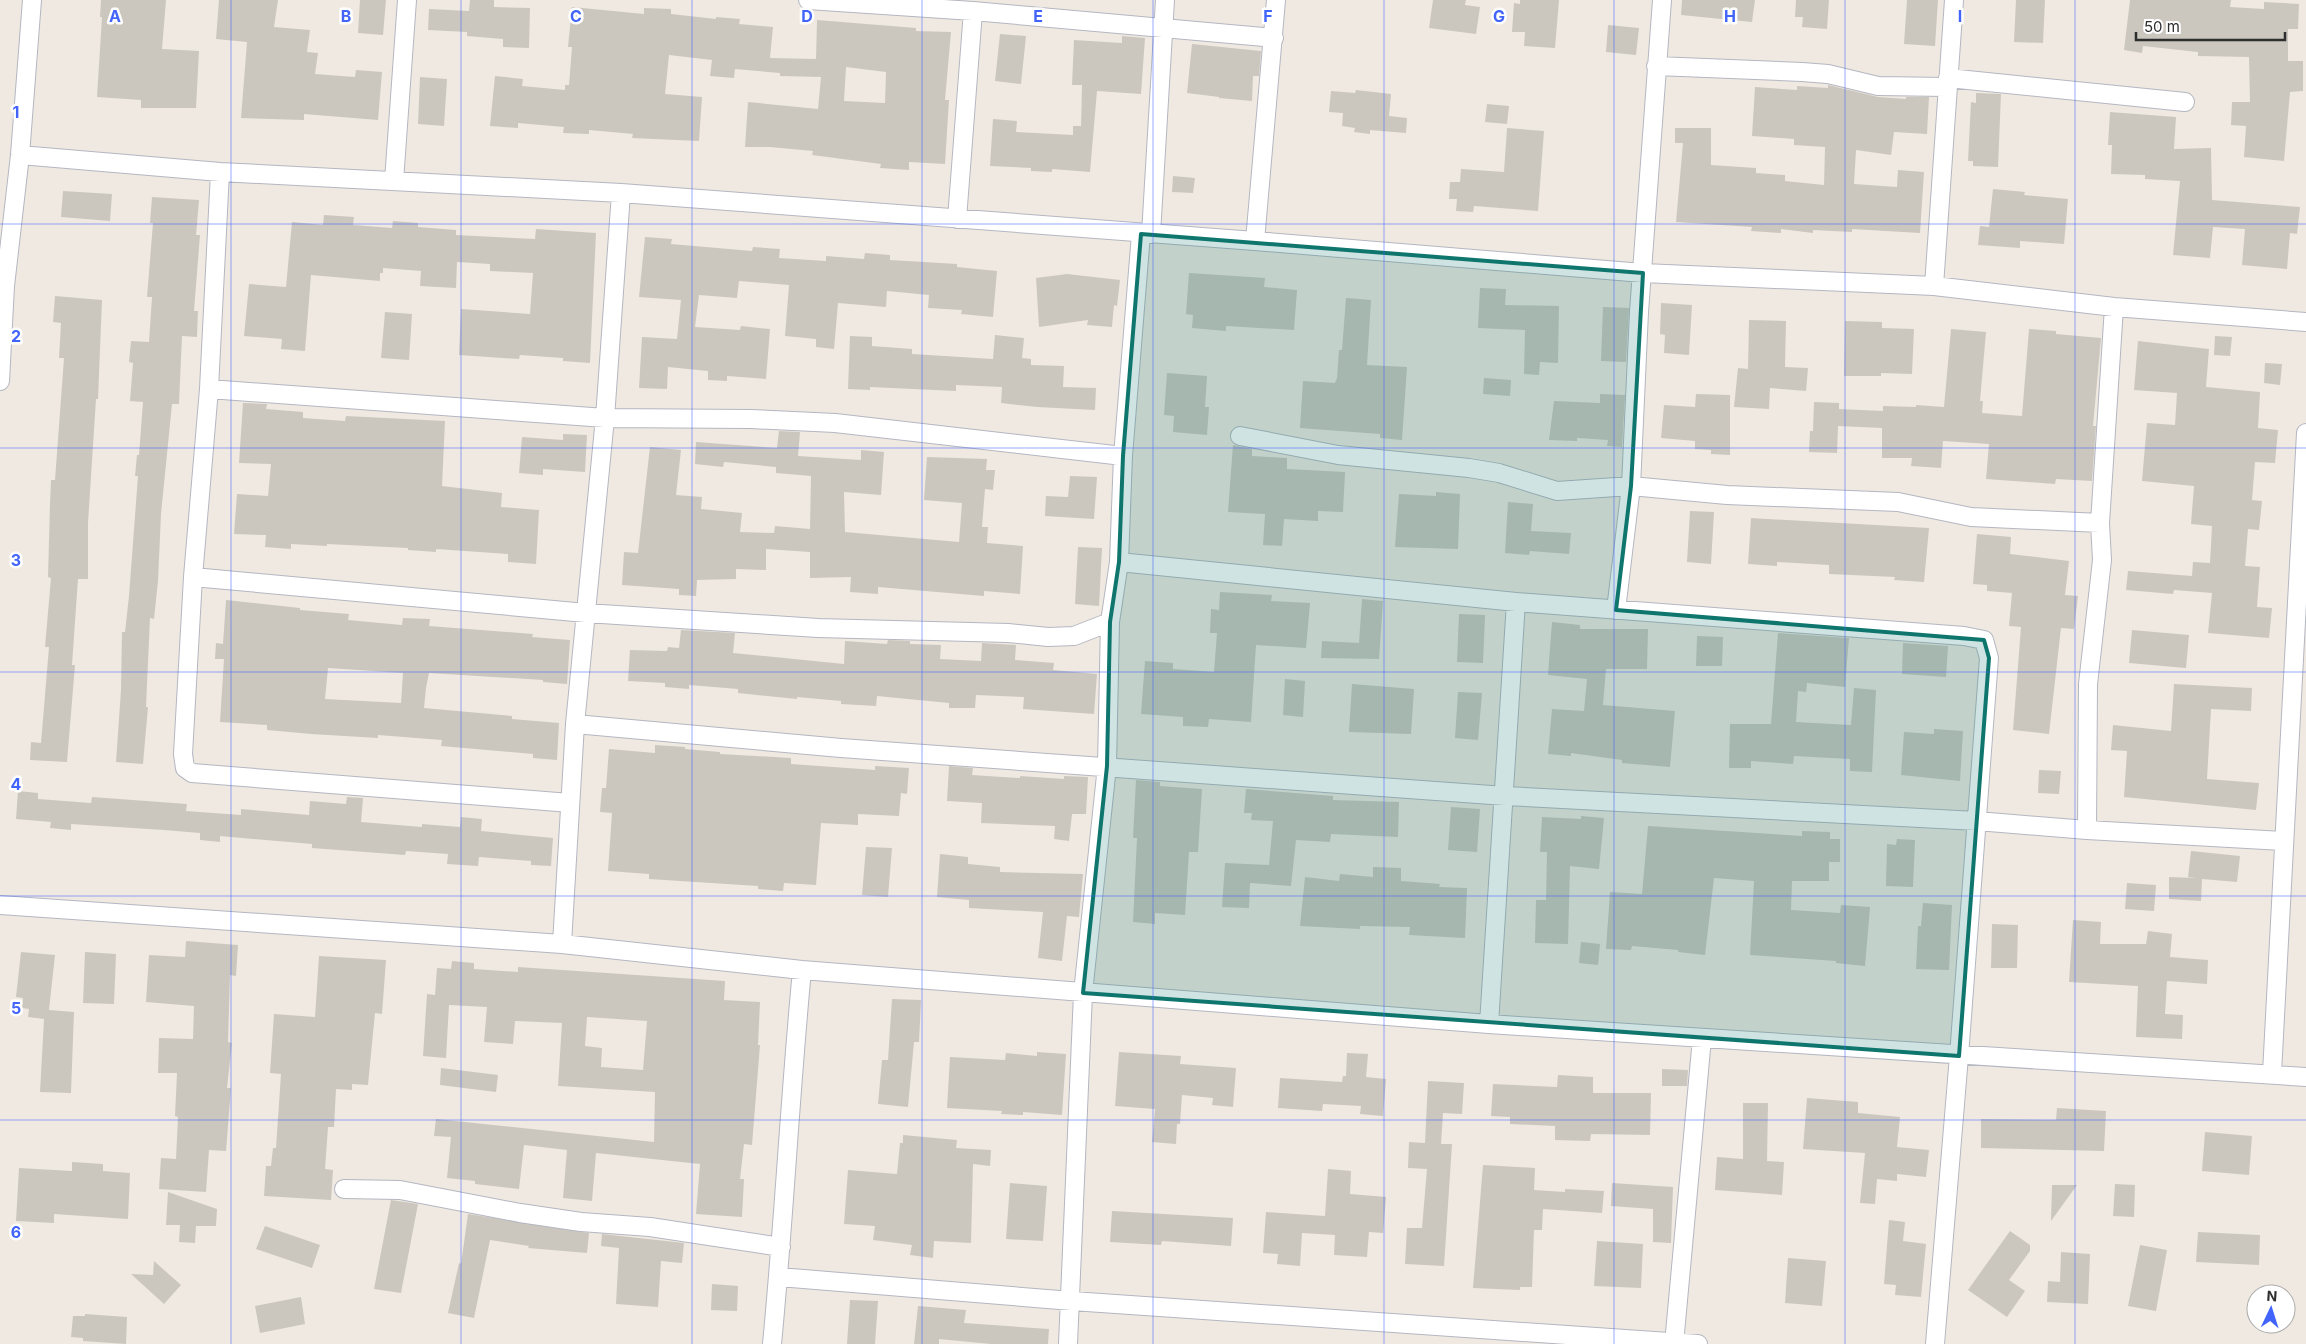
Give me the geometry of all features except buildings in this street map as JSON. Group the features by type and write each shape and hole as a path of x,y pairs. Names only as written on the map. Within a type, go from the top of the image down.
{"street":[{"path":"0,381 3,286 20,155 32,0"},
{"path":"394,181 406,0"},
{"path":"808,0 973,11 1274,38"},
{"path":"1068,1344 1072,1301 1083,993 1107,766 1110,622 1119,562 1122,456 1146,234 1165,0"},
{"path":"1255,241 1276,0"},
{"path":"1616,610 1631,486 1638,312 1643,273 1662,0"},
{"path":"1934,286 1954,0"},
{"path":"957,219 973,11"},
{"path":"1656,66 1828,74 1878,86 1947,82 2185,102"},
{"path":"20,155 220,172 621,193 1255,241 1643,273 1934,286 2114,307 2306,322"},
{"path":"220,172 209,389 193,577 183,754 186,768 192,772 570,803"},
{"path":"562,944 575,724 605,418 621,193"},
{"path":"2086,830 2088,684 2102,560 2100,523 2114,307"},
{"path":"209,389 605,418 751,419 835,423 1122,456"},
{"path":"2272,1073 2283,841 2303,526 2306,433"},
{"path":"1240,436 1338,455 1469,468 1499,473 1556,491 1631,486 1727,496 1898,502 1970,517 2100,523"},
{"path":"1119,562 1516,602 1964,636 1984,640 1989,658 1935,1344"},
{"path":"193,577 586,613 818,628 1008,633 1048,637 1074,636 1110,622"},
{"path":"1489,1024 1516,602"},
{"path":"575,724 841,748 1504,796 1977,821 2086,830 2283,841"},
{"path":"0,904 562,944 802,970 1489,1024 1959,1056 2272,1073 2306,1077"},
{"path":"772,1344 779,1277 791,1082 802,970"},
{"path":"1674,1343 1702,1038"},
{"path":"344,1189 400,1190 520,1214 650,1228 781,1247"},
{"path":"779,1277 1072,1301 1698,1344"}],"highlighted area":[{"path":"1141,234 1643,273 1631,486 1616,610 1984,640 1989,658 1959,1056 1083,993 1107,766 1110,622 1119,562 1123,456"}]}
